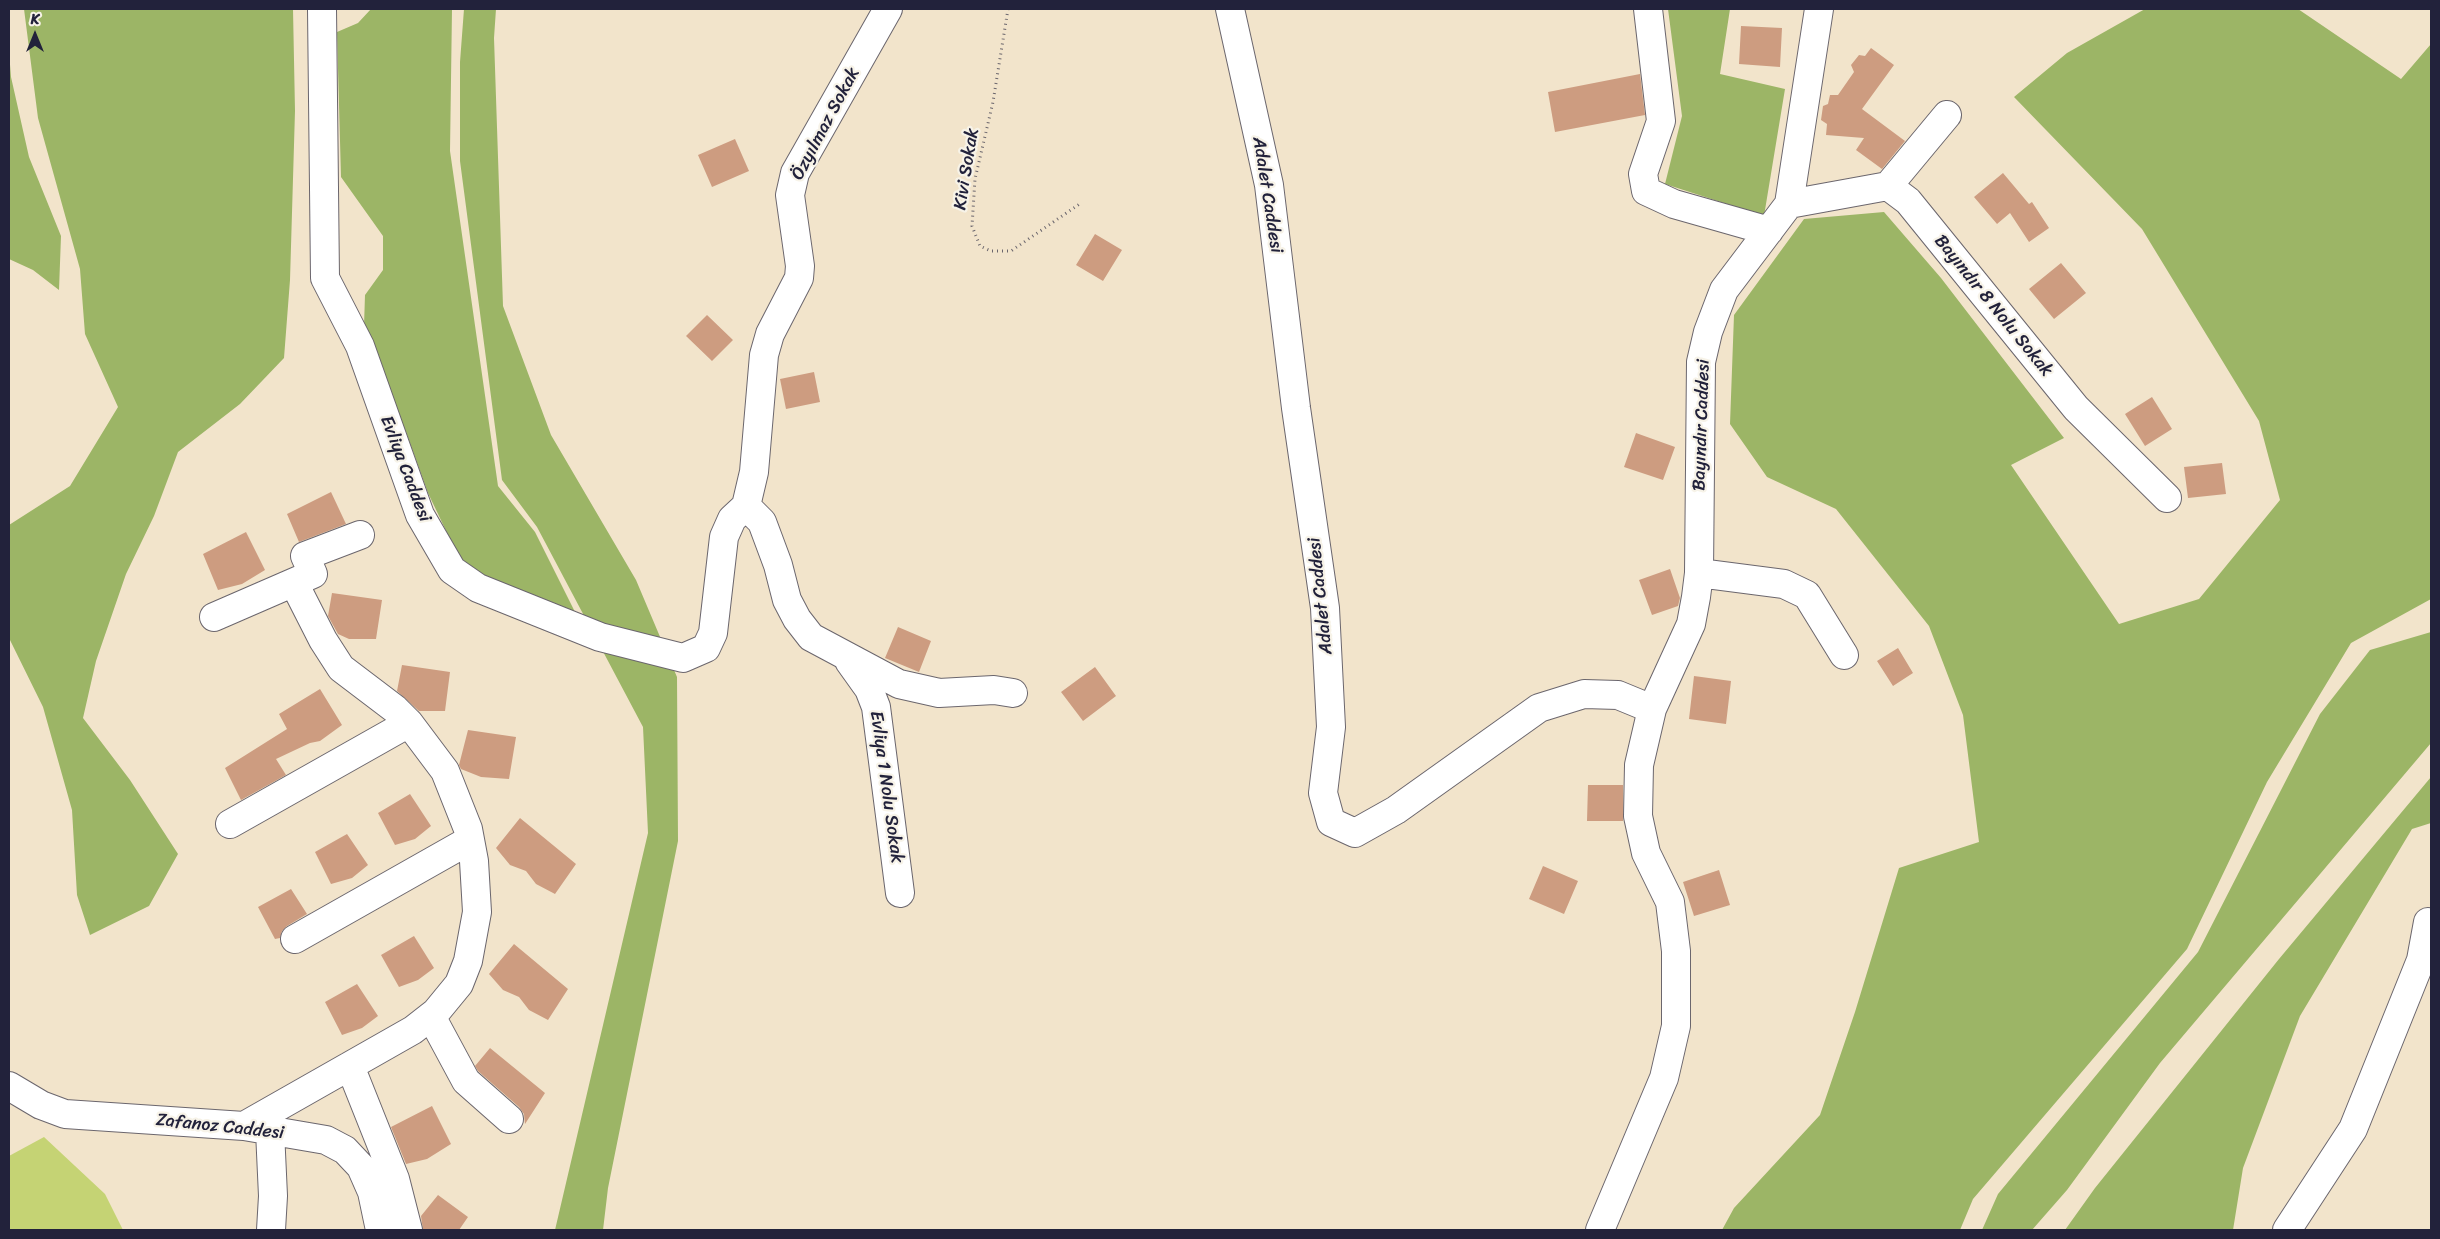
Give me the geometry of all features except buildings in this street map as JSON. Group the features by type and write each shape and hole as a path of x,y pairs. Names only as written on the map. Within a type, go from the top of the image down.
{"street":[{"name":"Evliya Caddesi","path":"322,9 325,278 360,346 420,515 452,570 478,588 600,637 683,658 706,648 713,633 724,537 732,519 746,506"},
{"name":"Özyılmaz Sokak","path":"746,506 754,472 764,355 770,334 799,278 800,266 790,195 795,173 888,9"},
{"name":"Adalet Caddesi","path":"1230,9 1269,185 1296,408 1324,608 1331,727 1322,794 1331,822 1355,833 1396,810 1539,708 1584,694 1618,695 1652,709"},
{"path":"1648,9 1661,121 1643,174 1646,191 1674,204 1769,231"},
{"name":"Bayındır Caddesi","path":"1600,1230 1664,1078 1676,1026 1676,951 1670,902 1646,853 1638,816 1639,765 1652,709 1691,624 1699,572 1701,362 1708,332 1724,290 1789,204 1819,9"},
{"path":"1789,204 1888,186 1947,115"},
{"name":"Bayındır 8 Nolu Sokak","path":"1888,186 1908,201 2076,408 2167,498"},
{"path":"746,506 762,522 778,565 786,600 797,619 811,637 847,658 899,684 939,693 994,690 1013,693"},
{"path":"214,617 313,574 305,556 360,536"},
{"path":"1699,572 1784,584 1807,594 1844,655"},
{"path":"271,1230 272,1196 257,1128 350,1066 413,1030 431,1016 459,984 468,961 477,912 468,828 445,771 409,723 395,709 341,668 323,640 294,582"},
{"name":"Evliya 1 Nolu Sokak","path":"847,658 869,689 876,707 900,893"},
{"path":"230,824 409,723"},
{"path":"294,939 470,840"},
{"path":"2287,1230 2353,1129 2421,960 2428,922"},
{"path":"431,1016 466,1082 509,1119"},
{"path":"350,1066 396,1179 408,1230"},
{"name":"Zafanoz Caddesi","path":"9,1086 41,1105 65,1114 257,1128 326,1140 345,1150 361,1167 372,1192 380,1230"}],"path":[{"name":"Kivi Sokak","path":"1008,9 993,102 976,179 972,226 980,246 991,251 1011,251 1081,203"}],"green space":[{"path":"24,9 293,9 295,111 290,280 284,358 240,404 178,452 154,516 126,574 96,661 83,718 130,780 178,854 149,906 90,935 77,895 72,810 43,707 9,638 9,525 70,486 118,407 85,334 80,269 38,118"},
{"path":"371,9 452,9 450,151 498,486 535,532 577,616 502,585 461,562 428,493 406,432 376,362 364,326 365,295 383,270 383,236 341,177 337,32 358,23"},
{"path":"464,9 496,9 494,38 503,306 551,435 636,580 677,677 678,841 608,1188 603,1230 555,1230 648,833 643,727 537,527 502,480 460,161 460,62"},
{"path":"1668,9 1730,9 1720,74 1785,89 1764,216 1665,184 1682,116"},
{"path":"2145,9 2298,9 2401,79 2431,44 2431,599 2351,643 2267,782 2187,949 1973,1199 1960,1230 1722,1230 1734,1208 1820,1115 1855,1012 1899,868 1979,842 1963,715 1929,626 1836,509 1767,477 1730,424 1734,315 1804,219 1884,212 1941,278 2064,438 2011,465 2119,624 2199,599 2280,500 2259,421 2142,229 2014,97 2067,53"},
{"path":"9,52 11,77 29,157 61,236 59,290 33,270 9,259"},
{"path":"2431,632 2431,743 2160,1063 2067,1190 2032,1230 1982,1230 1998,1194 2198,952 2320,714 2370,650"},
{"path":"2431,777 2431,823 2412,829 2300,1016 2243,1168 2233,1230 2065,1230 2095,1188 2279,959"},
{"path":"44,1137 105,1194 123,1230 9,1230 9,1156"}]}
